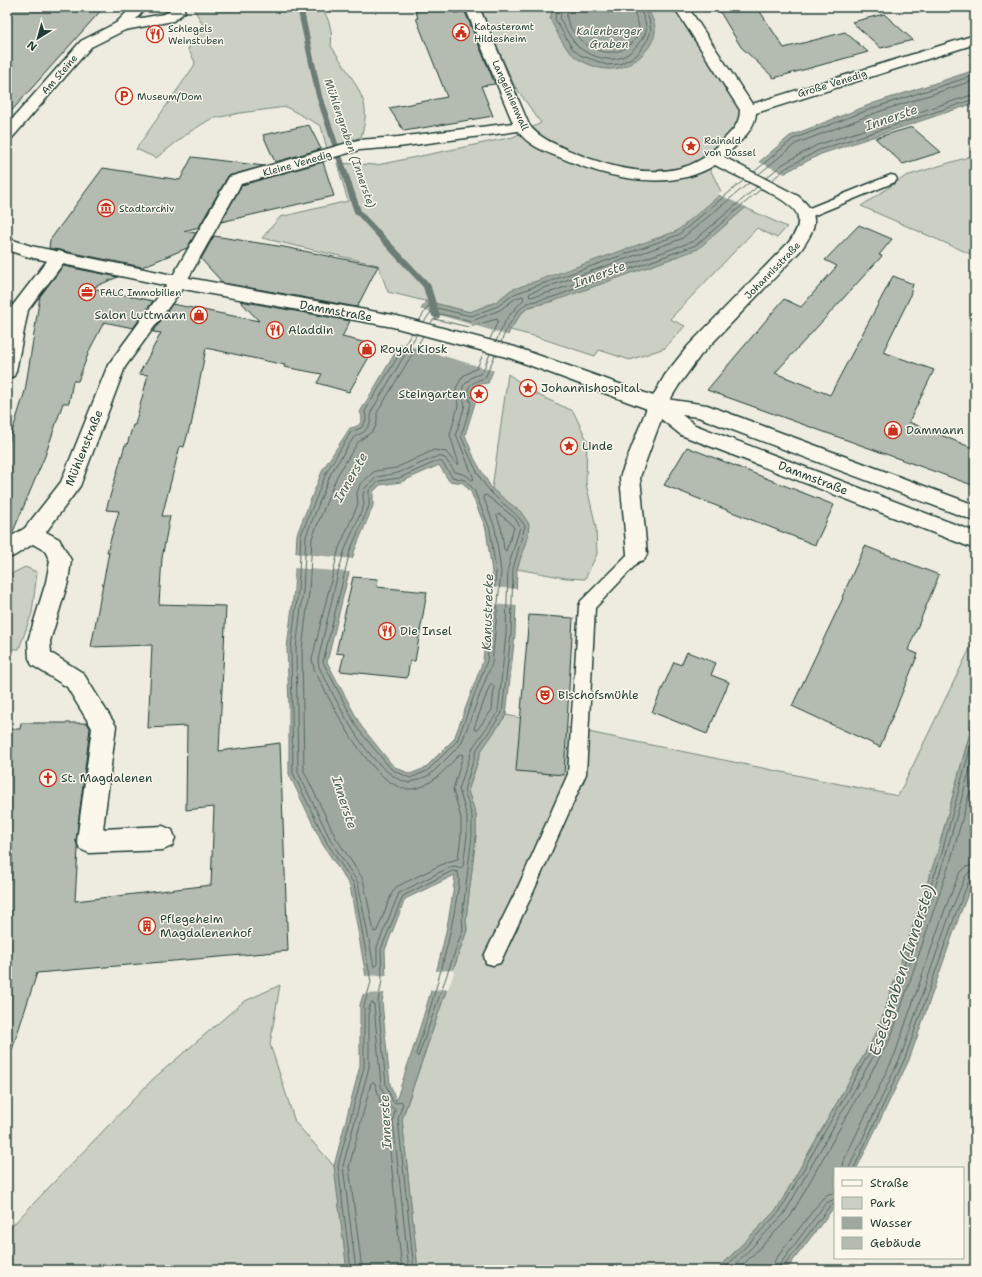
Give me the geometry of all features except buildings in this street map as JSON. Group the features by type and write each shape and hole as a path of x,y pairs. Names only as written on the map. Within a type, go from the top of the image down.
{"street":[{"name":"Am Steine","path":"121,26 140,7"},
{"name":"Am Steine","path":"7,135 86,44 121,26 168,18 178,12 176,7"},
{"name":"Langelinienwall","path":"472,7 522,126 534,139 544,145 595,167 616,172 669,175 702,165 721,162"},
{"path":"681,7 748,110 747,123 721,162 790,196 806,214"},
{"name":"Große Venedig","path":"748,110 975,39"},
{"name":"Kleine Venedig","path":"178,282 234,181 320,157 358,144 398,142 522,126"},
{"name":"Johannisstraße","path":"657,405 672,380 694,351 802,239 806,228 806,214"},
{"name":"Dammstraße","path":"7,244 29,251 178,282 405,324 507,351 657,405 700,410 975,513"},
{"path":"7,371 18,309 59,257"},
{"name":"Mühlenstraße","path":"7,550 32,534 70,486 117,364 178,282"},
{"path":"637,554 630,477 657,405"},
{"name":"Dammstraße","path":"657,405 688,430 975,541"},
{"path":"32,534 52,545 61,560 57,582 39,641 40,658 75,680 104,726 89,841 163,838"}],"lane":[{"path":"806,214 891,179"},
{"path":"493,956 526,891 578,774 587,606 637,554"}],"green space":[{"path":"193,7 320,7 330,26 332,36 331,46 354,81 364,103 365,116 361,137 327,149 321,126 286,107 240,113 211,119 191,131 156,158 136,149 194,66 195,62 188,49 203,25"},
{"path":"480,7 678,7 745,110 739,124 707,156 711,171 724,198 787,227 777,238 757,228 670,319 685,326 665,348 630,360 599,350 595,356 534,336 510,330 523,312 527,309 532,306 554,301 511,290 496,302 470,312 388,292 378,265 262,238 280,217 348,201 337,163 377,165 513,137 541,123 514,85"},
{"path":"975,155 975,256 861,206 906,176"},
{"path":"508,374 538,395 573,411 587,440 586,483 596,527 597,554 585,579 566,578 517,569 528,535 492,489"},
{"path":"25,567 37,572 32,613 19,649 7,649 7,576"},
{"path":"975,638 975,714 937,854 878,1030 777,1209 717,1270 418,1270 402,1119 467,930 466,919 476,836 476,815 468,791 481,751 506,715 898,796"},
{"path":"280,985 270,1044 295,1122 334,1166 347,1270 7,1270 7,1231 153,1079 243,1002"}],"water":[{"name":"Kalenberger Graben","path":"553,7 647,7 654,23 655,33 653,40 643,54 630,64 615,69 600,68 588,64 573,56 565,46 550,19"},
{"name":"Innerste","path":"975,70 975,103 821,154 788,171 698,249 554,301 529,307 522,312 510,330 488,383 472,388 471,394 475,403 465,435 475,460 492,489 521,512 529,524 528,535 517,569 515,634 506,715 481,751 468,791 476,815 476,836 466,919 467,930 402,1119 418,1270 347,1270 334,1166 360,1066 360,1005 367,982 350,886 323,845 289,774 287,648 294,590 297,534 323,469 350,428 360,423 362,418 360,412 426,301 470,312 496,302 511,290 677,231 790,136 874,103","holes":["439,465 449,481 463,483 471,492 486,529 492,572 483,661 454,739 425,768 410,774 393,766 361,726 327,662 354,552 373,506 373,492 380,485 401,482","455,875 446,932 432,989 396,1101 390,1084 382,1002 386,981 385,950 405,899"]},
{"name":"Eselsgraben (Innerste)","path":"975,714 975,876 960,914 909,1060 857,1167 834,1167 834,1207 786,1270 717,1270 777,1209 878,1030 937,854"}],"pier":[{"path":"757,161 787,175 748,208 718,194"},
{"path":"419,309 510,336 495,371 399,343"},
{"path":"294,553 354,559 350,572 294,568"},
{"path":"488,587 518,589 518,606 487,604"},
{"path":"455,970 448,989 429,990 434,971"},
{"path":"388,975 386,993 361,994 365,982 364,976"}],"waterway":[{"name":"Mühlengraben (Innerste)","path":"296,7 301,11 319,96 358,212 427,286 436,316"}],"place":[{"name":"Katasteramt Hildesheim","path":"461,32"},
{"name":"Schlegels Weinstuben","path":"155,34"},
{"name":"Museum/Dom","path":"124,96"},
{"name":"Rainald von Dassel","path":"691,146"},
{"name":"Stadtarchiv","path":"106,208"},
{"name":"FALC Immobilien","path":"87,292"},
{"name":"Salon Luttmann","path":"199,315"},
{"name":"Aladdin","path":"275,330"},
{"name":"Royal Kiosk","path":"367,349"},
{"name":"Johannishospital","path":"528,388"},
{"name":"Steingarten","path":"479,394"},
{"name":"Dammann","path":"893,430"},
{"name":"Linde","path":"569,446"},
{"name":"Die Insel","path":"387,631"},
{"name":"Bischofsmühle","path":"545,695"},
{"name":"St. Magdalenen","path":"48,778"},
{"name":"Pflegeheim Magdalenenhof","path":"147,926"}],"water label":[{"name":"Kanustrecke","path":"487,612"}]}
